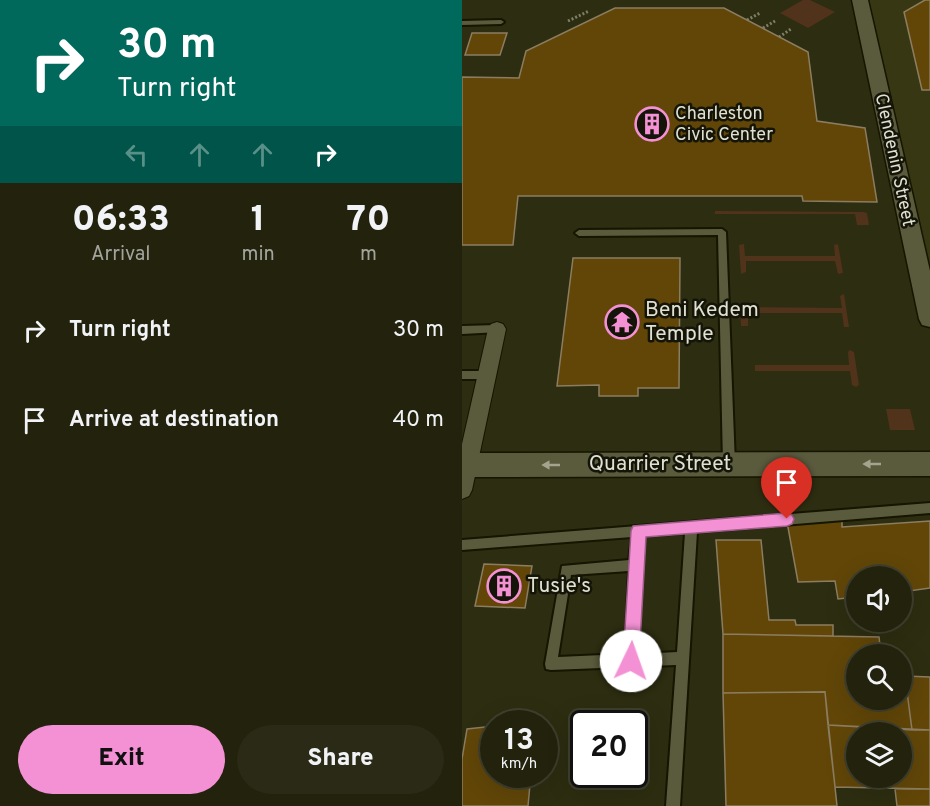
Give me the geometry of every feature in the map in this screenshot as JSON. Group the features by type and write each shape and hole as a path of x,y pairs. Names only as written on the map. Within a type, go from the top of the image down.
{"main road":[{"name":"Quarrier Street","path":"464,473 729,464 930,464"}],"street":[{"name":"Clendenin Street","path":"860,0 930,319"},
{"path":"464,473 497,329"}],"lane":[{"path":"462,23 501,22"},
{"path":"579,233 722,232 729,464"},
{"path":"462,330 497,329"},
{"path":"462,375 487,375"},
{"path":"462,545 930,508"},
{"path":"673,806 691,527"},
{"path":"631,661 638,531"},
{"path":"635,565 566,570 551,664 683,658"}],"path":[{"path":"568,21 589,11"},
{"path":"747,20 760,13"},
{"path":"763,28 775,21"},
{"path":"779,37 791,29"}],"shaded area":[{"path":"803,0 810,0 835,12 808,28 780,13"},
{"path":"860,0 930,0 930,318"},
{"path":"715,211 864,212 867,213 869,225 857,225 855,214 715,214"},
{"path":"744,244 745,256 835,256 834,245 838,244 843,273 838,274 835,261 746,261 746,272 741,274 739,245"},
{"path":"844,294 849,327 844,327 842,313 748,313 748,326 741,326 740,307 842,308 840,296"},
{"path":"850,350 854,352 859,385 856,387 852,385 850,371 755,371 755,365 849,365 848,352"},
{"path":"886,409 910,409 915,430 890,430"}],"building":[{"path":"925,0 930,0 930,90 922,90 904,12"},
{"name":"Charleston Civic Center","path":"615,8 724,8 808,52 817,121 865,128 877,202 803,201 802,196 518,196 513,245 462,245 462,77 519,78 526,51"},
{"path":"472,33 507,33 500,55 465,55"},
{"name":"Beni Kedem Temple","path":"573,258 680,258 679,388 638,388 638,396 599,396 599,385 557,386"},
{"path":"842,518 842,527 930,521 930,588 912,591 912,566 846,566 846,598 838,599 835,581 798,582 787,522"},
{"path":"716,540 761,540 769,620 795,620 796,625 833,625 833,636 723,634"},
{"name":"Tusie's","path":"484,564 532,566 525,608 475,606"},
{"path":"723,634 879,637 880,644 846,644 846,710 909,710 911,722 846,722 846,726 828,725 825,692 723,693"},
{"path":"912,676 930,677 930,730 912,730 909,710 912,710"},
{"path":"825,692 837,806 726,806 723,693"},
{"path":"828,725 846,726 846,787 835,787"},
{"path":"480,728 480,788 530,788 528,806 462,806 462,759 467,729"},
{"path":"912,729 930,730 930,789 882,788 912,788"},
{"path":"895,789 930,789 930,806 897,806"}],"place":[{"name":"Charleston Civic Center","path":"652,124"},
{"name":"Beni Kedem Temple","path":"622,322"},
{"name":"Tusie's","path":"504,586"}],"route":[{"path":"631,661 638,531 787,519"}]}
